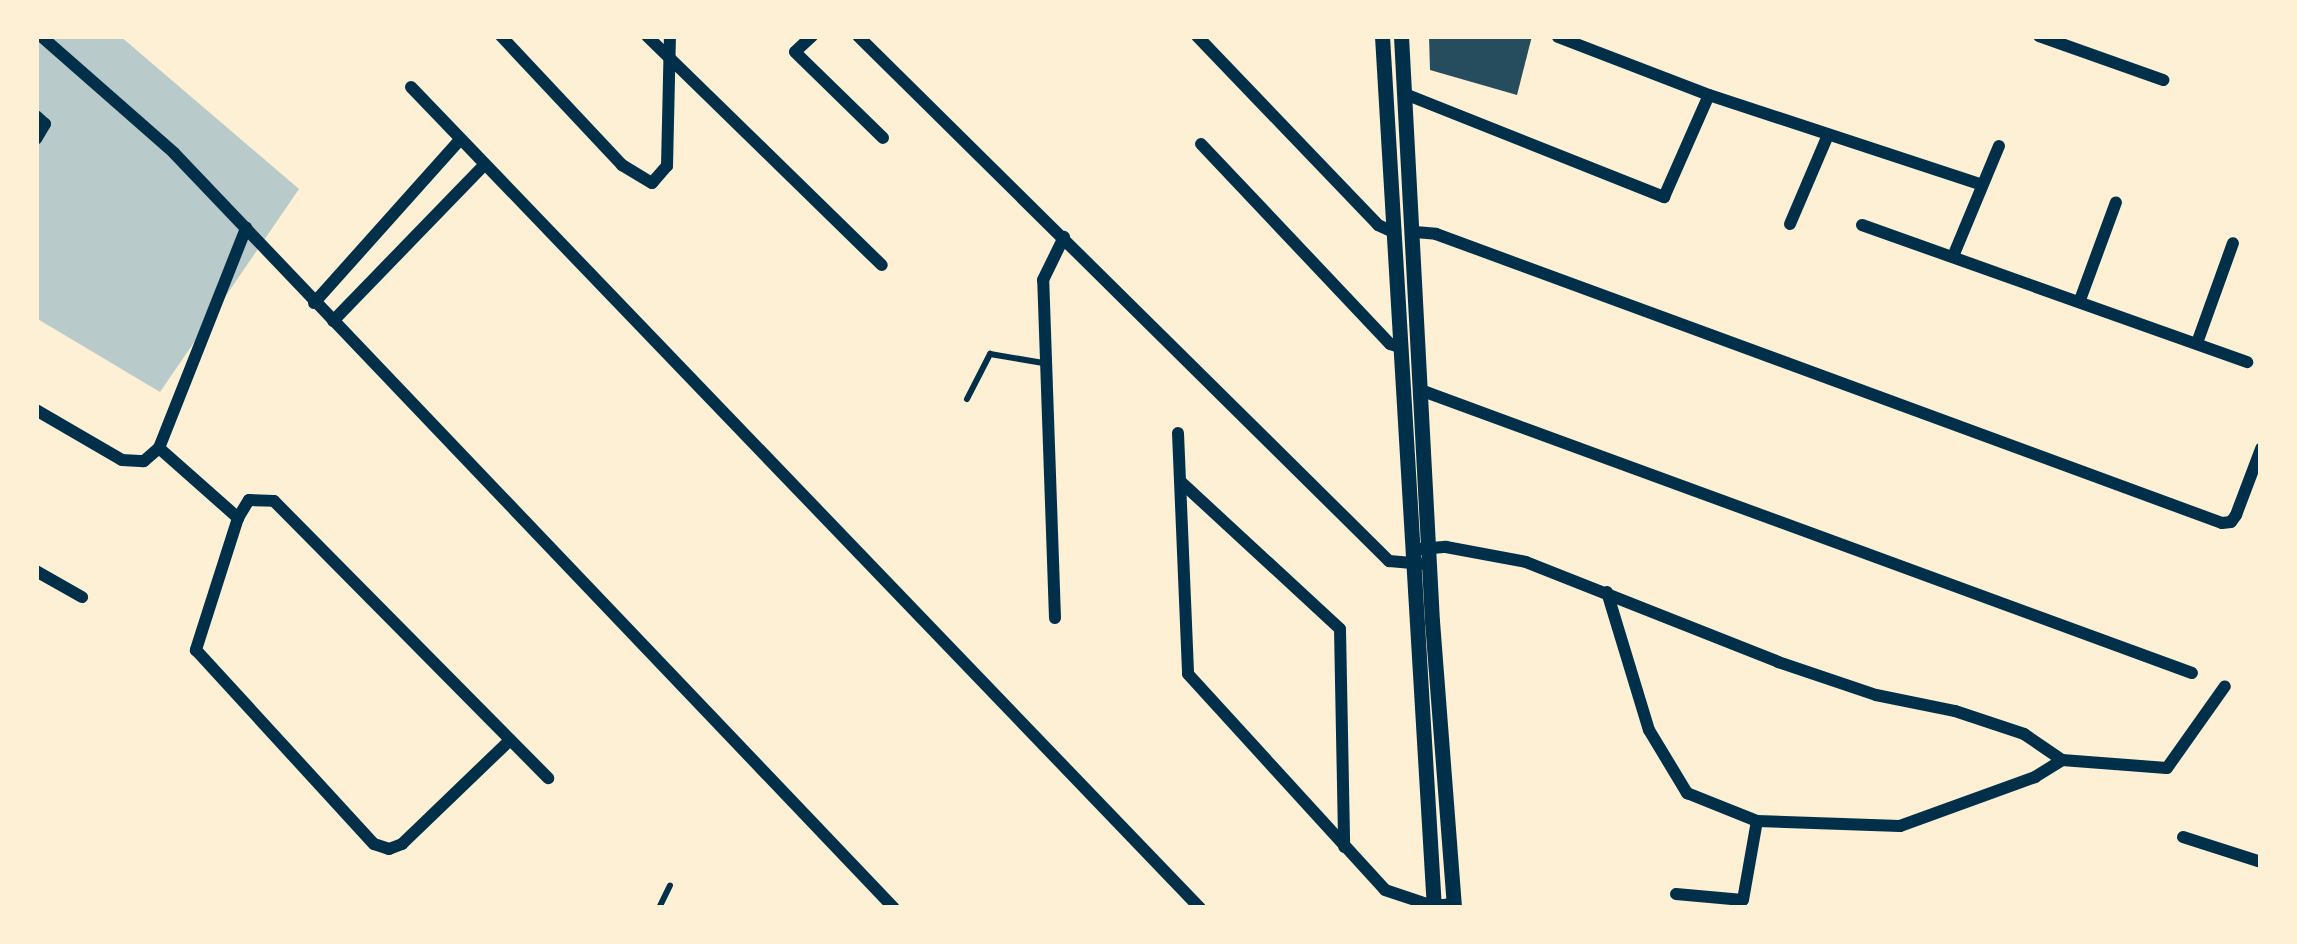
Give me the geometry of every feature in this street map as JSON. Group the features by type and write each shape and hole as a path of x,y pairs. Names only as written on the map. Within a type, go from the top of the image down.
{"street":[{"path":"41,36 174,153 894,908"},
{"path":"501,36 622,165 652,183 668,166 670,36"},
{"path":"647,36 882,266"},
{"path":"812,36 795,52 883,138"},
{"path":"858,36 1389,561 1431,556 1526,562 1778,662 2024,734 2062,760 2167,768 2225,686"},
{"path":"1197,36 1378,225 1394,232"},
{"path":"1382,36 1433,907"},
{"path":"1178,433 1188,674 1385,890 1433,907 1454,906 1401,36"},
{"path":"2039,36 2163,80"},
{"path":"1558,37 1709,94 1979,184"},
{"path":"411,87 1200,908"},
{"path":"1405,94 1664,197 1709,94"},
{"path":"36,116 45,124 36,139"},
{"path":"1790,224 1828,135"},
{"path":"314,303 459,141"},
{"path":"1201,144 1390,344 1400,347"},
{"path":"1954,254 1979,184 1999,146"},
{"path":"333,321 483,166"},
{"path":"2080,300 2116,202"},
{"path":"1862,225 2247,362"},
{"path":"36,410 134,464 159,448 246,227"},
{"path":"1415,232 1436,234 2222,523 2236,514 2261,449"},
{"path":"1055,618 1043,280 1064,237"},
{"path":"2197,343 2233,243"},
{"path":"1423,391 2192,673"},
{"path":"159,448 238,518"},
{"path":"1182,483 1340,629 1344,847"},
{"path":"510,740 402,844 389,849 374,844 196,650 238,518 249,500 274,501 548,778"},
{"path":"36,571 82,597"},
{"path":"1607,592 1649,730 1687,793 1757,820 1900,826 2035,777 2062,760"},
{"path":"1676,894 1743,900 1757,820"},
{"path":"2183,837 2261,862"}],"lane":[{"path":"967,399 990,354 1046,363"},
{"path":"659,908 670,885"}],"shaded area":[{"path":"36,36 120,36 299,189 160,392 36,318"}],"building":[{"path":"1429,36 1532,36 1517,95 1430,70"}]}
